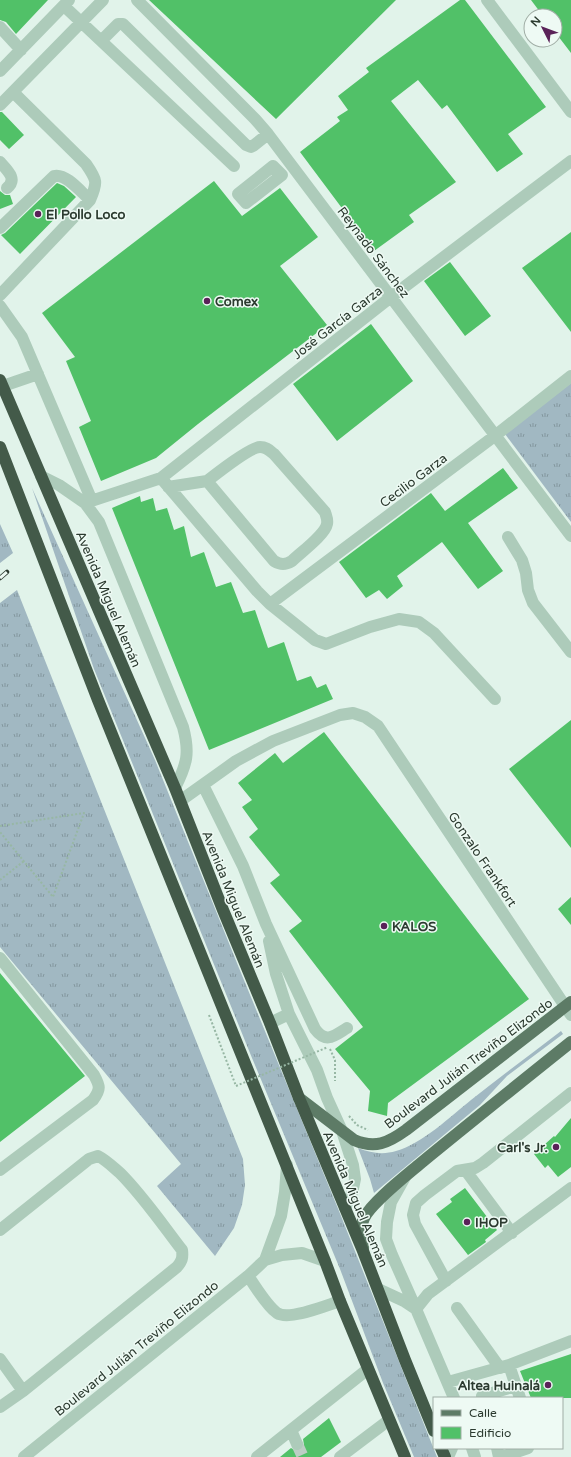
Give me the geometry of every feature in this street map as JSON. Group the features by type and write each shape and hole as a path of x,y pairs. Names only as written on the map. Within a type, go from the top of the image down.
{"highway":[{"name":"Avenida Miguel Alemán","path":"1,383 175,788 299,1098 378,1288 433,1429"},
{"path":"0,447 15,482 101,707 326,1261 340,1301 405,1457"}],"main road":[{"name":"Boulevard Julián Treviño Elizondo","path":"299,1098 358,1142 372,1145 383,1144 396,1138 569,1009"},
{"path":"463,1128 480,1105 571,1032"},
{"path":"363,1251 362,1232 364,1218 372,1206 405,1176 463,1128 571,1042"}],"street":[{"path":"0,105 103,0"},
{"name":"Reynado Sánchez","path":"137,0 268,134 571,536"},
{"path":"487,0 571,112"},
{"path":"0,71 67,3 82,21 234,166"},
{"path":"102,40 118,24 123,24 246,145 251,147 268,134"},
{"path":"0,27 21,50"},
{"path":"0,295 90,200 96,187 95,176 86,164 13,92"},
{"name":"José García Garza","path":"165,483 391,298 571,161"},
{"path":"0,162 13,181 7,188"},
{"path":"278,171 290,163"},
{"path":"0,228 54,176 58,175 67,179 90,200"},
{"path":"0,306 22,337 183,727 187,741 187,760 175,788"},
{"path":"1,383 38,374"},
{"name":"Cecilio Garza","path":"270,604 496,436 571,376"},
{"path":"41,476 89,502 165,483 207,481 249,450 258,447 266,448 274,454 324,512 328,518 327,525 323,531 292,561 286,564 280,564 274,561 207,481"},
{"path":"0,468 15,482"},
{"path":"165,483 257,591 270,604 315,640 326,644 370,627 399,619 419,622 434,633 495,699"},
{"path":"508,537 522,560 526,573 528,590 533,603 571,652"},
{"name":"Gonzalo Frankfort","path":"203,785 236,761 273,741 340,715 353,713 365,716 378,726 569,1009"},
{"path":"180,801 203,785 243,866 266,924 315,1029 319,1035 324,1038 330,1038 346,1028"},
{"path":"266,924 276,974 289,1014 317,1070 327,1098 342,1131 353,1165 355,1180 352,1193 345,1208"},
{"path":"0,958 94,1075 99,1084 98,1093 93,1100 0,1170"},
{"path":"270,1023 289,1014"},
{"path":"446,1282 415,1224 413,1214 416,1203 457,1171 475,1168 483,1163 571,1093"},
{"path":"0,1230 89,1159 98,1156 103,1158 116,1170 139,1195 182,1250 183,1257 177,1266 23,1391 0,1407"},
{"name":"Boulevard Julián Treviño Elizondo","path":"24,1457 248,1276 265,1260 281,1216 285,1192 286,1165"},
{"path":"466,1170 512,1233"},
{"path":"405,1176 391,1202 387,1222 386,1238 454,1397"},
{"path":"416,1309 428,1294 571,1188"},
{"name":"Boulevard Julián Treviño Elizondo","path":"265,1260 292,1253 302,1253 326,1261"},
{"path":"248,1276 274,1309 278,1313 285,1316 340,1301"},
{"path":"378,1288 416,1309"},
{"path":"457,1308 504,1366 516,1386 520,1397"},
{"path":"448,1382 504,1366 571,1341"},
{"path":"0,1359 23,1391"},
{"path":"256,1457 368,1369"},
{"path":"482,1397 516,1386"},
{"path":"340,1457 389,1420"},
{"path":"291,1430 297,1444"},
{"path":"499,1457 526,1452"}],"path":[{"path":"0,826 84,813 53,897 0,832"},
{"path":"0,880 24,861"},
{"path":"208,1015 236,1086 328,1047 335,1060 335,1083"},
{"path":"347,1114 357,1125 372,1132"}],"green space":[{"path":"571,383 571,522 505,434"},
{"path":"32,488 155,760 339,1211 437,1457 414,1457 383,1383 340,1269 252,1058 94,669"},
{"path":"0,524 13,553 0,563"},
{"path":"17,590 243,1159 245,1185 242,1205 234,1228 215,1256 157,1186 181,1164 0,947 0,603"},
{"path":"561,1031 563,1034 507,1076 480,1105 374,1193 358,1148 372,1152 386,1153 396,1151 416,1142 436,1129 482,1091"}],"building":[{"path":"0,0 48,0 16,34 6,22 0,20"},
{"path":"149,0 396,0 276,119"},
{"path":"460,0 465,0 546,107 508,134 523,154 497,172 447,105 442,109 418,80 391,101 456,182 409,215 414,222 374,251 300,152 340,121 337,117 348,110 338,96 369,72 366,68"},
{"path":"531,0 571,0 571,53 563,42 563,8 537,8"},
{"path":"0,112 2,112 24,135 9,149 0,140"},
{"name":"Comex","path":"214,181 242,216 280,188 318,237 280,266 327,325 156,458 101,481 79,427 91,421 66,361 75,357 42,313"},
{"name":"El Pollo Loco","path":"57,183 64,186 76,197 20,254 1,235 5,233"},
{"path":"0,191 5,195 10,195 13,204 0,209"},
{"path":"571,232 571,332 522,268"},
{"path":"450,262 491,316 465,336 424,281"},
{"path":"371,324 413,381 337,441 293,384"},
{"path":"503,468 518,488 468,523 503,571 478,589 442,542 397,576 403,586 387,599 379,590 366,598 339,562 431,493 445,511"},
{"path":"140,496 141,502 153,498 156,511 167,508 174,530 184,526 191,557 204,552 216,587 231,582 243,613 255,610 268,648 284,642 297,681 311,676 317,688 326,684 333,699 209,750 112,508"},
{"path":"571,720 571,848 509,769"},
{"name":"KALOS","path":"324,732 529,999 388,1103 387,1116 368,1111 370,1091 335,1049 363,1027 289,931 302,921 270,883 280,875 249,837 258,829 242,807 252,800 238,783 275,753 283,763"},
{"path":"571,897 571,925 558,909"},
{"path":"0,973 85,1076 0,1142"},
{"name":"Carl's Jr.","path":"571,1118 571,1167 558,1177 548,1165 545,1168 534,1154 554,1136 555,1137"},
{"name":"IHOP","path":"465,1188 497,1230 485,1240 486,1242 468,1255 436,1214 452,1202 450,1199"},
{"name":"Altea Huinalá","path":"571,1354 571,1398 531,1397 520,1371"},
{"path":"329,1418 341,1442 321,1457 280,1457 291,1448 296,1451 300,1451 304,1445 303,1439"}],"tunnel":[{"path":"297,1444 303,1457"}],"railway":[{"path":"0,578 7,572"}],"place":[{"name":"El Pollo Loco","path":"38,214"},
{"name":"Comex","path":"207,301"},
{"name":"KALOS","path":"384,926"},
{"name":"Carl's Jr.","path":"556,1147"},
{"name":"IHOP","path":"467,1222"},
{"name":"Altea Huinalá","path":"548,1385"}]}
